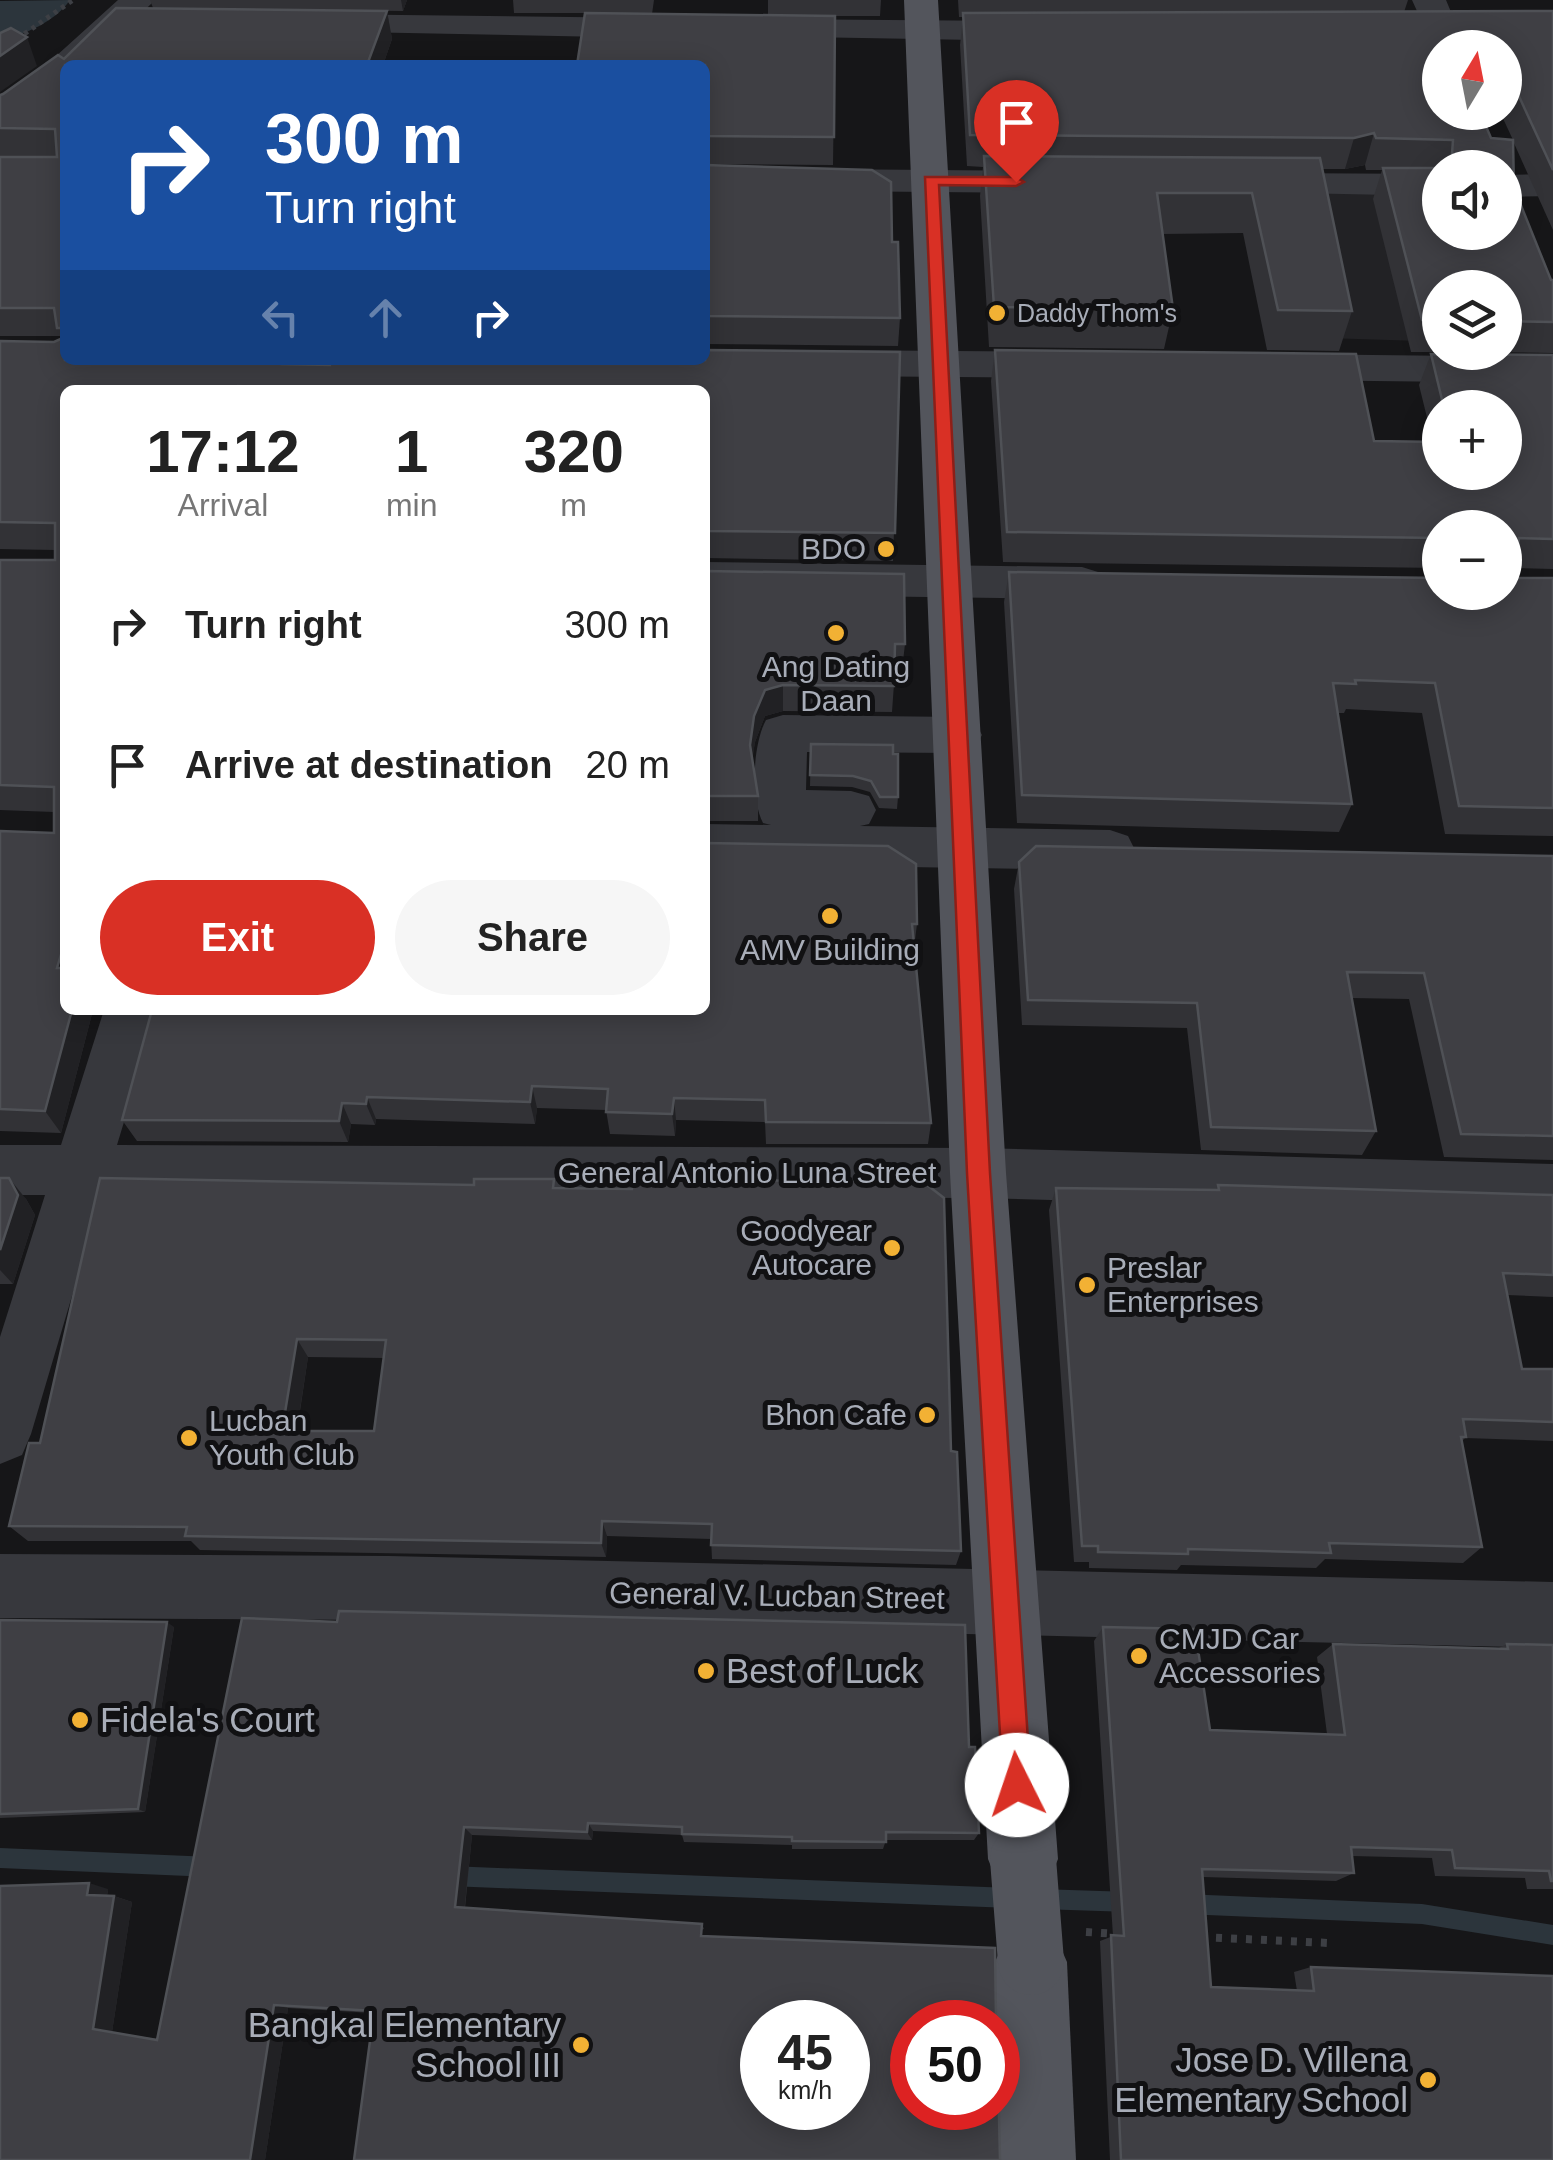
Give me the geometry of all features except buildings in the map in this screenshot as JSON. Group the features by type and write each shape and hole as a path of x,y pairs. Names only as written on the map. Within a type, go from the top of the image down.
{"main road":[{"path":"922,15 978,1173 1004,1601 1022,1859 1048,1947 1038,2160"}],"street":[{"path":"71,60 126,11 172,23"},
{"path":"411,60 424,13"},
{"path":"287,24 424,13 688,28"},
{"path":"726,29 922,15 1062,31"},
{"path":"1402,31 1450,27"},
{"path":"710,179 1093,182"},
{"path":"1522,182 1553,184"},
{"path":"1209,183 1422,186"},
{"path":"787,362 1101,365"},
{"path":"1239,366 1553,370"},
{"path":"710,578 1127,584"},
{"path":"958,735 783,733 781,809 1159,852"},
{"path":"710,844 963,829"},
{"path":"0,1434 129,1015"},
{"name":"General Antonio Luna Street","path":"0,1170 978,1173 1553,1189"},
{"name":"General V. Lucban Street","path":"0,1586 388,1588 1553,1615"}],"path":[{"path":"12,41 73,0"},
{"path":"1048,1947 1121,1934"},
{"path":"1197,1937 1330,1943"}],"shaded area":[{"path":"1235,188 1378,190 1421,341 1266,336"}],"waterway":[{"path":"0,24 43,0"},
{"path":"0,1858 212,1867"},
{"path":"449,1876 1011,1898"},
{"path":"1039,1899 1131,1902"},
{"path":"1184,1904 1422,1914 1553,1935"}],"place":[{"name":"Daddy Thom's","path":"997,313"},
{"name":"BDO","path":"886,549"},
{"name":"Ang Dating Daan","path":"836,633"},
{"name":"AMV Building","path":"830,916"},
{"name":"Goodyear Autocare","path":"892,1248"},
{"name":"Preslar Enterprises","path":"1087,1285"},
{"name":"Bhon Cafe","path":"927,1415"},
{"name":"Lucban Youth Club","path":"189,1438"},
{"name":"CMJD Car Accessories","path":"1139,1656"},
{"name":"Best of Luck","path":"706,1671"},
{"name":"Fidela's Court","path":"80,1720"},
{"name":"Bangkal Elementary School III","path":"581,2045"},
{"name":"Jose D. Villena Elementary School","path":"1428,2080"}],"route":[{"path":"1016,182 930,180 978,1173 1017,1785"}]}
